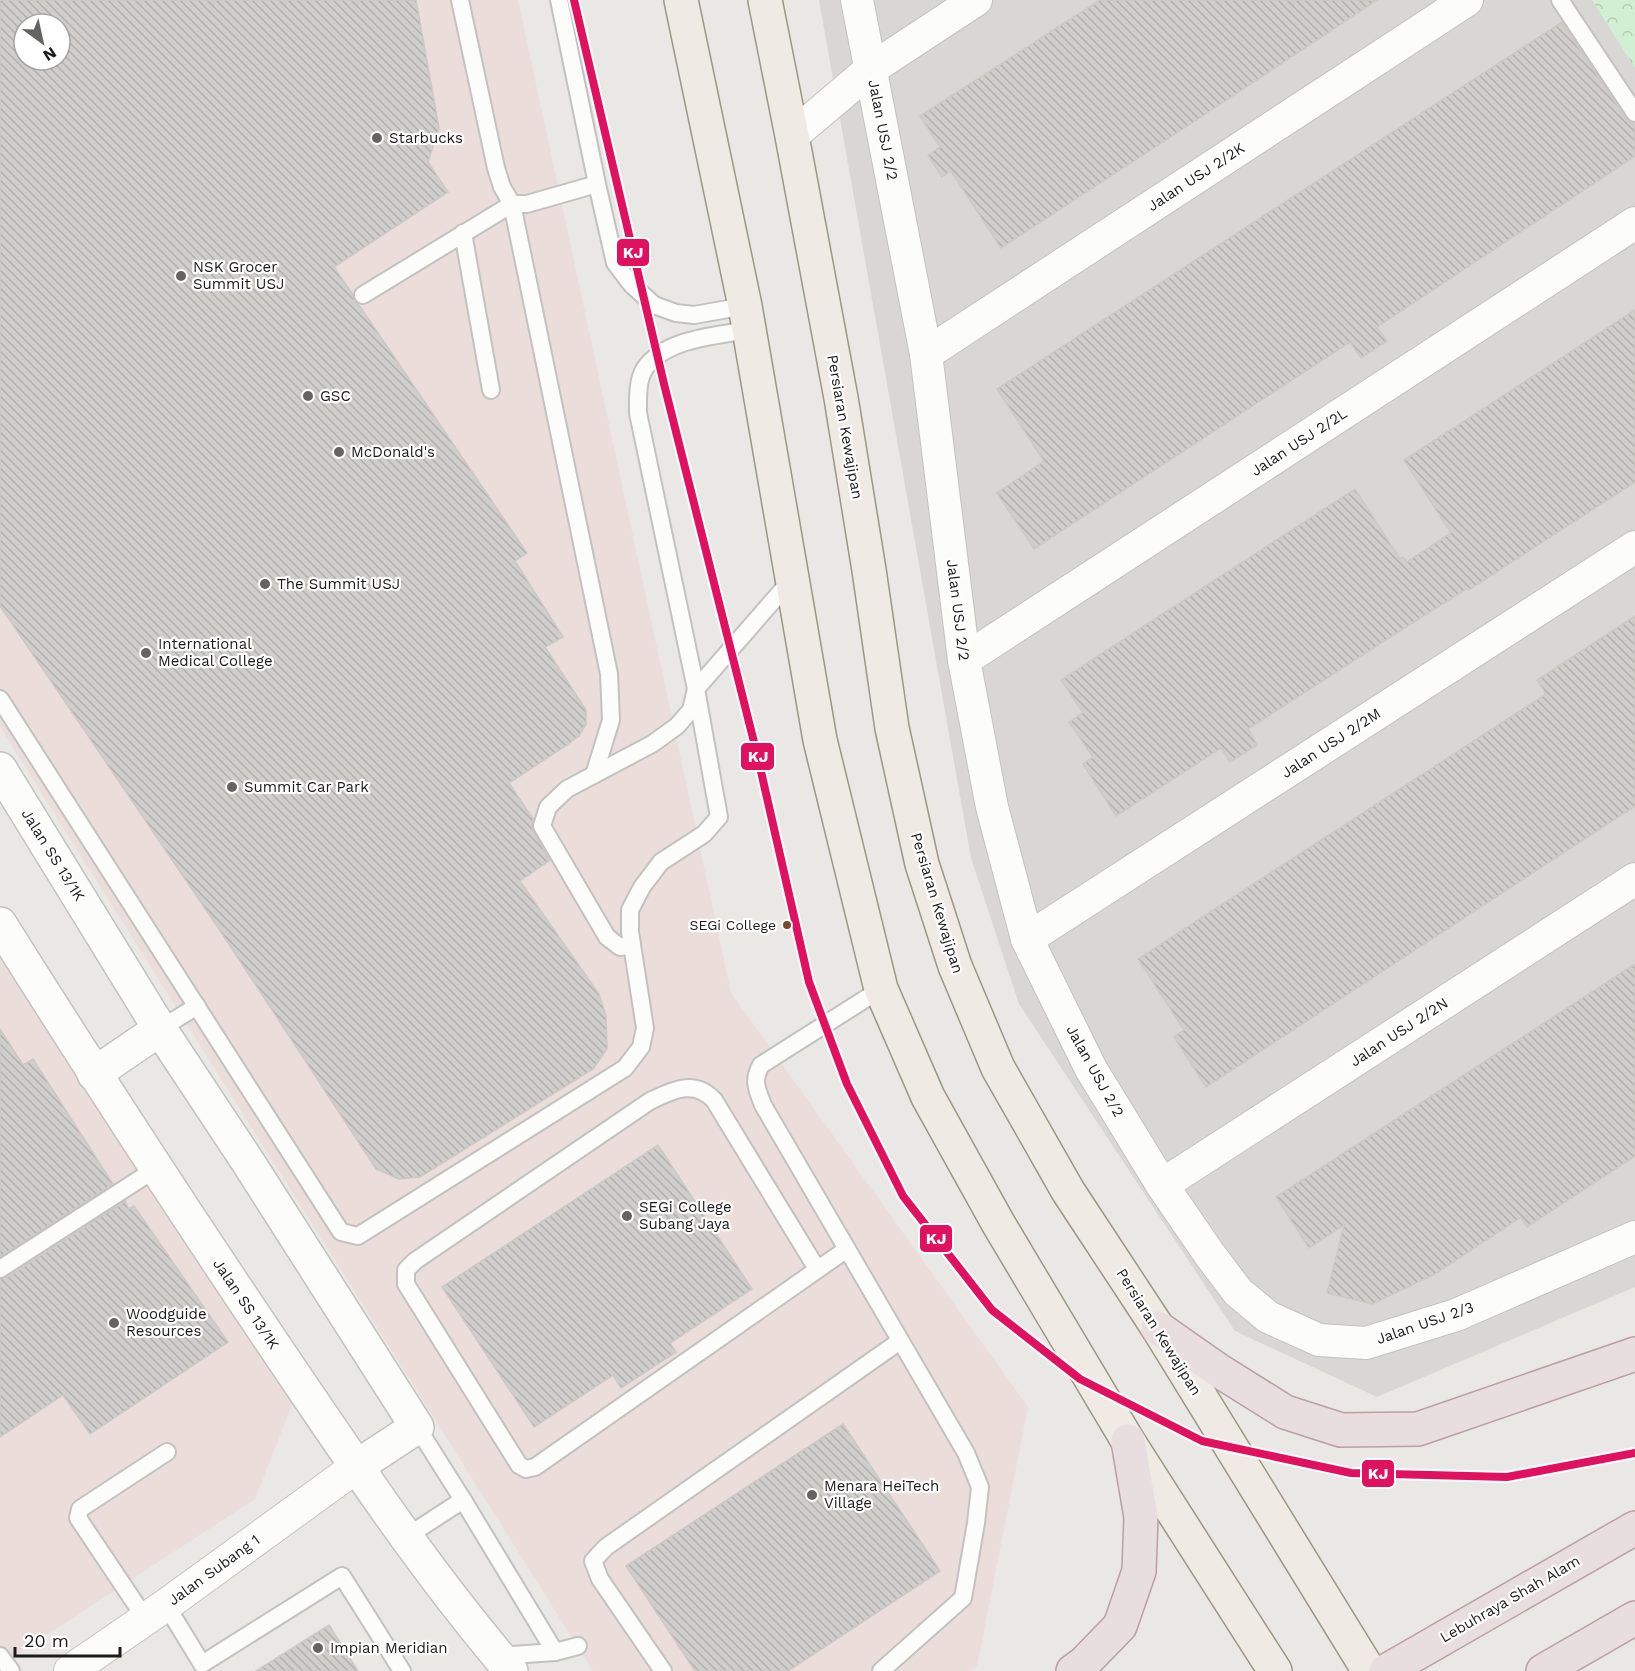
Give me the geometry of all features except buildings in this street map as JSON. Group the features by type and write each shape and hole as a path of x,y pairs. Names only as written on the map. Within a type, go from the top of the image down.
{"highway":[{"path":"1158,1328 1218,1370 1285,1412 1341,1430 1418,1429 1635,1354"},
{"path":"1073,1671 1084,1663 1120,1626 1139,1571 1141,1517 1128,1442"},
{"name":"Lebuhraya Shah Alam","path":"1386,1671 1635,1528"},
{"path":"1543,1671 1635,1618"}],"main road":[{"path":"681,0 747,318 820,740 881,989 928,1097 998,1223 1128,1442 1275,1671"},
{"name":"Persiaran Kewajipan","path":"765,0 844,421 892,729 922,864 956,966 998,1068 1068,1191 1158,1328 1369,1671"}],"street":[{"name":"Jalan USJ 2/2","path":"857,0 926,354 964,660 992,807 1027,939 1091,1069 1162,1185"},
{"path":"792,136 871,69 976,0"},
{"name":"Jalan USJ 2/2K","path":"926,354 1467,0"},
{"name":"Jalan USJ 2/2L","path":"964,660 1635,223"},
{"name":"Jalan USJ 2/2M","path":"1027,939 1635,547"},
{"name":"Jalan SS 13/1K","path":"0,770 160,1029 417,1427"},
{"name":"Jalan USJ 2/2N","path":"1162,1185 1635,879"},
{"name":"Jalan SS 13/1K","path":"0,924 94,1074 356,1467 406,1537 505,1663"},
{"path":"94,1074 160,1029"},
{"name":"Jalan USJ 2/3","path":"1162,1185 1238,1293 1268,1317 1319,1340 1366,1343 1456,1315 1635,1237"},
{"path":"356,1467 417,1427"},
{"name":"Jalan Subang 1","path":"70,1671 156,1612 356,1467"}],"lane":[{"path":"460,0 496,168 502,187 512,204 609,674 611,720 594,775"},
{"path":"559,0 615,263 631,284 654,305 676,313 747,318"},
{"path":"1560,0 1635,113"},
{"path":"363,295 512,204 527,204 597,184"},
{"path":"463,233 491,390"},
{"path":"0,699 341,1232 358,1236 625,1068 641,1047 645,1028 630,932 630,910 642,887 661,862 704,834 719,817 696,689 638,413 639,388 645,368 661,353 675,345 747,318"},
{"path":"632,945 620,947 607,937 542,826 548,807 567,789 652,744 677,726 691,710 696,689 792,579"},
{"path":"881,989 761,1065 756,1074 756,1088 763,1105 966,1454 980,1487 963,1598 881,1671"},
{"path":"160,1029 197,1006"},
{"path":"817,1269 714,1100 706,1091 692,1088 672,1090 647,1103 415,1261 406,1270 406,1284 519,1465 526,1469 535,1467 847,1249"},
{"path":"0,1269 157,1168"},
{"path":"663,1671 600,1579 593,1561 606,1547 900,1341"},
{"path":"417,1427 555,1653"},
{"path":"167,1452 80,1509 78,1518 202,1664 342,1576 402,1671"},
{"path":"406,1537 463,1500"},
{"path":"505,1663 578,1646"},
{"path":"0,1656 11,1671"}],"shaded area":[{"path":"0,0 518,0 731,993 1028,1407 977,1666 970,1671 593,1671 0,727"},
{"path":"819,0 1635,0 1635,1287 1377,1397 1235,1331 1019,1004 971,858"},
{"path":"0,948 294,1400 255,1499 0,1665"}],"green space":[{"path":"1592,0 1635,0 1635,68"}],"transit line":[{"name":"KJ","path":"574,0 664,384 757,754 809,982 847,1084 903,1196 992,1310 1080,1379 1202,1441 1351,1473 1507,1477 1635,1453"}],"place":[{"name":"Starbucks","path":"377,138"},
{"name":"NSK Grocer Summit USJ","path":"181,276"},
{"name":"GSC","path":"308,396"},
{"name":"McDonald's","path":"339,452"},
{"name":"The Summit USJ","path":"265,584"},
{"name":"International Medical College","path":"146,653"},
{"name":"Summit Car Park","path":"232,787"},
{"name":"SEGi College","path":"787,925"},
{"name":"SEGi College Subang Jaya","path":"627,1216"},
{"name":"Woodguide Resources","path":"114,1323"},
{"name":"Menara HeiTech Village","path":"812,1495"},
{"name":"Impian Meridian","path":"318,1648"}]}
